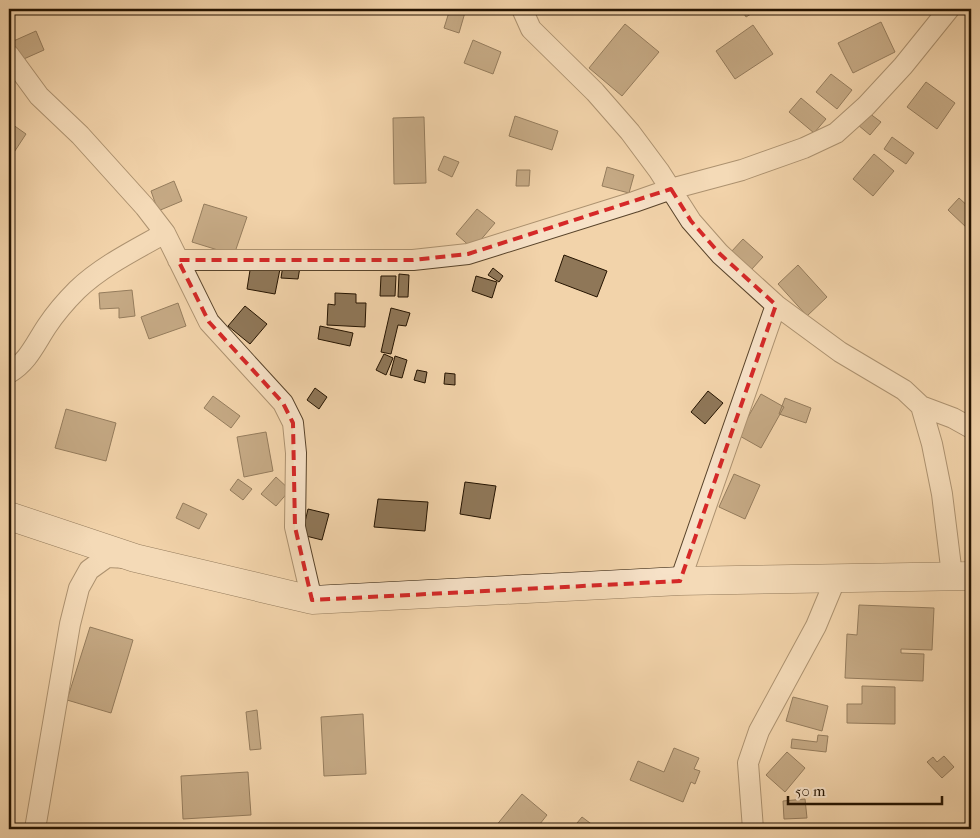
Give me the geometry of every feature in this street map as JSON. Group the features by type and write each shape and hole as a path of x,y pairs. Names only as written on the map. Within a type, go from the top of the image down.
{"street":[{"path":"522,9 531,29 595,92 630,132 671,189 690,221 720,254 776,305 840,352 904,390 920,406 953,418 971,428"},
{"path":"178,260 413,260 468,254 671,189 742,170 804,148 836,133 866,106 903,66 949,9"},
{"path":"9,55 39,96 112,169 165,233 210,322 283,403 292,423 296,453 295,527 312,600"},
{"path":"9,373 18,368 31,354 48,325 77,290 113,262 165,233"},
{"path":"680,581 776,305"},
{"path":"9,516 135,558 312,600 680,581 962,576 934,452 920,406"},
{"path":"35,829 58,687 79,588 89,570 107,557 135,558"},
{"path":"753,829 748,763 758,731 816,626 836,578"}],"highlighted area":[{"path":"671,189 691,221 720,254 776,305 680,581 312,600 295,527 293,423 283,403 209,322 178,260 413,260 468,254"}],"building":[{"path":"450,9 466,9 459,33 444,28"},
{"path":"741,9 759,9 746,17"},
{"path":"881,22 895,52 853,73 838,43"},
{"path":"625,24 659,52 622,96 589,68"},
{"path":"753,25 773,54 735,79 716,51"},
{"path":"36,31 44,50 17,62 9,43"},
{"path":"473,40 501,52 493,74 464,63"},
{"path":"831,74 852,90 837,109 816,92"},
{"path":"926,82 955,103 937,129 907,107"},
{"path":"801,98 826,119 814,133 789,112"},
{"path":"869,113 881,122 870,135 858,125"},
{"path":"515,116 558,131 552,150 509,136"},
{"path":"424,117 426,183 394,184 393,118"},
{"path":"9,122 26,134 9,160"},
{"path":"892,137 914,153 906,164 884,149"},
{"path":"874,154 894,171 873,196 853,179"},
{"path":"444,156 459,162 452,177 438,170"},
{"path":"607,167 634,175 629,193 602,186"},
{"path":"517,170 530,170 529,186 516,186"},
{"path":"174,181 182,201 158,211 151,191"},
{"path":"959,198 971,209 971,225 968,229 948,210"},
{"path":"204,204 247,217 234,255 192,242"},
{"path":"477,209 495,223 473,249 456,234"},
{"path":"743,239 763,257 751,270 731,252"},
{"path":"564,255 607,271 597,297 555,281"},
{"path":"251,264 280,269 275,294 247,289"},
{"path":"283,265 300,267 298,279 281,278"},
{"path":"798,265 827,297 807,316 778,284"},
{"path":"493,268 503,276 499,282 488,275"},
{"path":"399,274 409,275 408,297 398,297"},
{"path":"381,276 396,276 395,296 380,296"},
{"path":"476,276 497,282 492,298 472,291"},
{"path":"132,290 135,316 119,318 119,308 100,309 99,293"},
{"path":"335,293 356,294 356,303 366,303 365,327 327,325 328,304 335,305"},
{"path":"178,303 186,326 149,339 141,317"},
{"path":"245,306 267,324 250,344 228,326"},
{"path":"391,308 410,313 406,326 398,325 391,354 381,352"},
{"path":"320,326 353,333 350,346 318,339"},
{"path":"384,354 393,358 386,375 376,370"},
{"path":"395,356 407,360 402,378 390,375"},
{"path":"417,370 427,372 425,383 414,380"},
{"path":"445,373 455,374 455,385 444,384"},
{"path":"315,388 327,397 319,409 307,400"},
{"path":"708,391 723,403 705,424 691,412"},
{"path":"761,394 784,407 761,448 738,435"},
{"path":"213,396 240,416 231,428 204,408"},
{"path":"785,398 811,408 806,423 779,414"},
{"path":"66,409 116,423 106,461 55,448"},
{"path":"266,432 273,471 244,477 237,437"},
{"path":"734,474 760,485 745,519 719,507"},
{"path":"276,477 290,490 276,506 261,494"},
{"path":"238,479 252,489 243,500 230,490"},
{"path":"465,482 496,486 490,519 460,514"},
{"path":"378,499 428,502 425,531 374,527"},
{"path":"183,503 207,514 199,529 176,518"},
{"path":"308,509 329,514 322,540 302,535"},
{"path":"859,605 934,608 932,650 901,649 901,653 924,654 923,681 845,678 847,634 857,635"},
{"path":"90,627 133,640 111,713 67,700"},
{"path":"862,686 895,687 895,724 847,723 847,704 862,704"},
{"path":"793,697 828,706 822,731 786,721"},
{"path":"257,710 261,749 250,750 246,712"},
{"path":"363,714 366,774 324,776 321,717"},
{"path":"818,735 828,736 826,752 791,748 792,739 817,742"},
{"path":"674,748 699,758 694,769 700,771 695,784 691,782 683,802 630,780 638,761 664,772"},
{"path":"787,752 805,768 785,792 766,775"},
{"path":"944,756 954,767 942,778 927,762 933,757 937,762"},
{"path":"248,772 251,815 183,819 181,776"},
{"path":"522,794 547,815 536,829 498,829 495,827"},
{"path":"805,799 807,818 784,819 783,801"},
{"path":"582,817 598,829 572,829"},
{"path":"646,824 653,829 642,829"}]}
